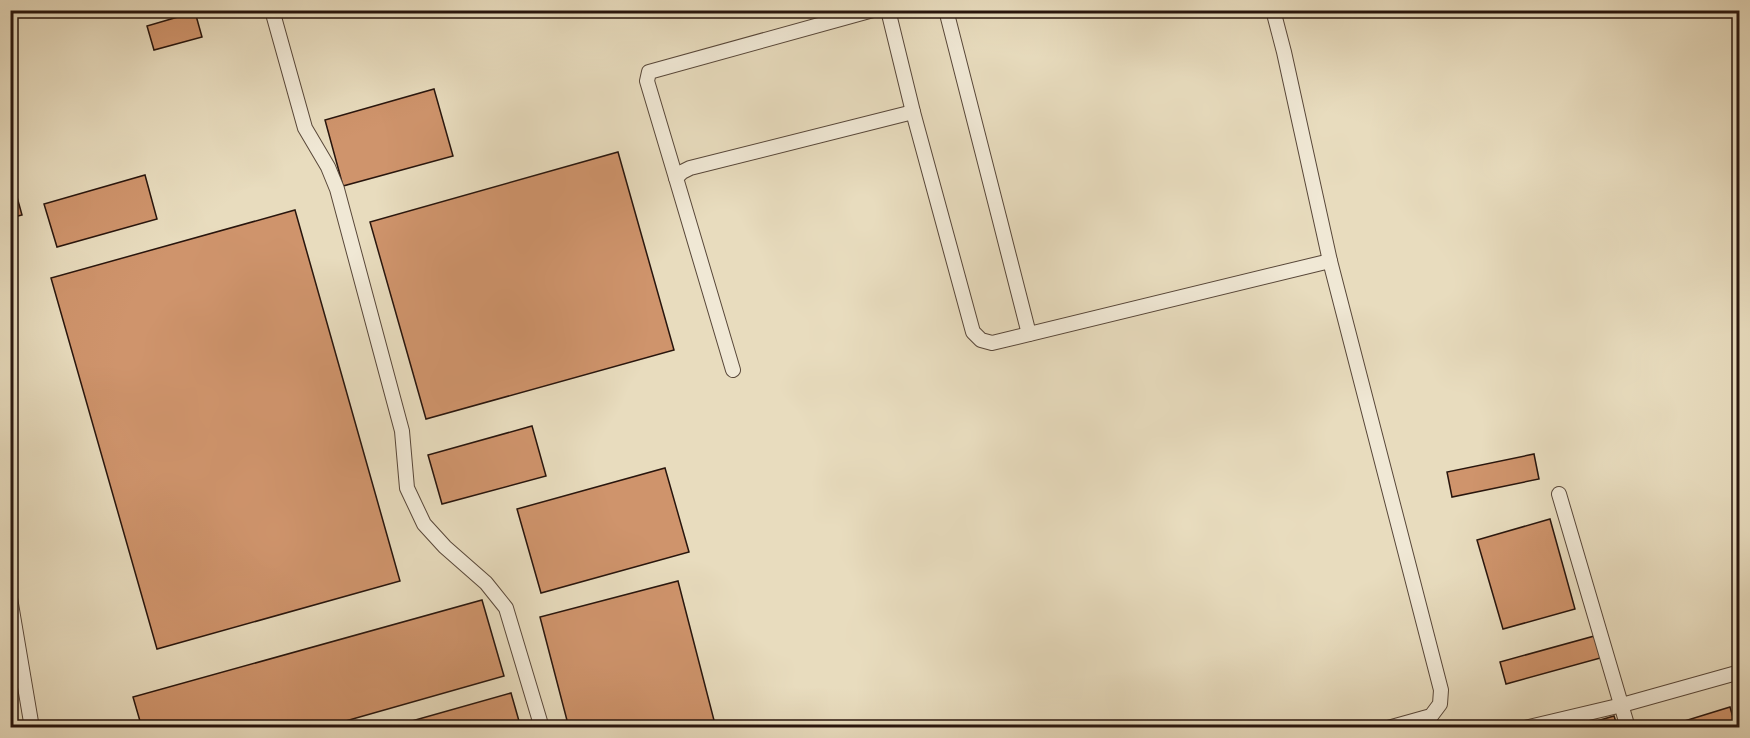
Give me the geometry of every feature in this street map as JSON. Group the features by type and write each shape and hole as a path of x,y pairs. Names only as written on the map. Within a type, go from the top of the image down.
{"lane":[{"path":"272,10 305,128 328,167 337,189 402,431 407,488 424,524 445,547 486,583 506,608 542,728"},
{"path":"734,370 647,81 648,72 873,10"},
{"path":"888,10 913,112 973,332 981,340 992,343 1330,261"},
{"path":"946,10 1029,334"},
{"path":"1273,10 1330,261 1441,690 1440,704 1431,716 1388,728"},
{"path":"676,178 690,168 913,112"},
{"path":"1559,494 1628,728"},
{"path":"10,598 32,728"},
{"path":"1525,728 1622,705 1740,672"}],"building":[{"path":"195,12 202,37 154,50 147,26"},
{"path":"434,89 453,156 343,186 325,120"},
{"path":"618,152 674,350 426,419 370,222"},
{"path":"145,175 157,219 57,247 44,204"},
{"path":"12,179 22,215 10,218 10,180"},
{"path":"295,210 400,581 157,649 51,278"},
{"path":"532,426 546,476 442,504 428,455"},
{"path":"1534,454 1539,479 1452,497 1447,472"},
{"path":"665,468 689,552 541,593 517,509"},
{"path":"1550,519 1575,609 1503,629 1477,540"},
{"path":"678,581 716,728 569,728 540,617"},
{"path":"482,600 504,676 321,728 142,728 133,697"},
{"path":"1598,635 1604,657 1506,684 1500,662"},
{"path":"511,693 521,728 387,728"},
{"path":"1730,707 1736,728 1679,728 1678,723"},
{"path":"1614,716 1618,728 1573,728"}]}
